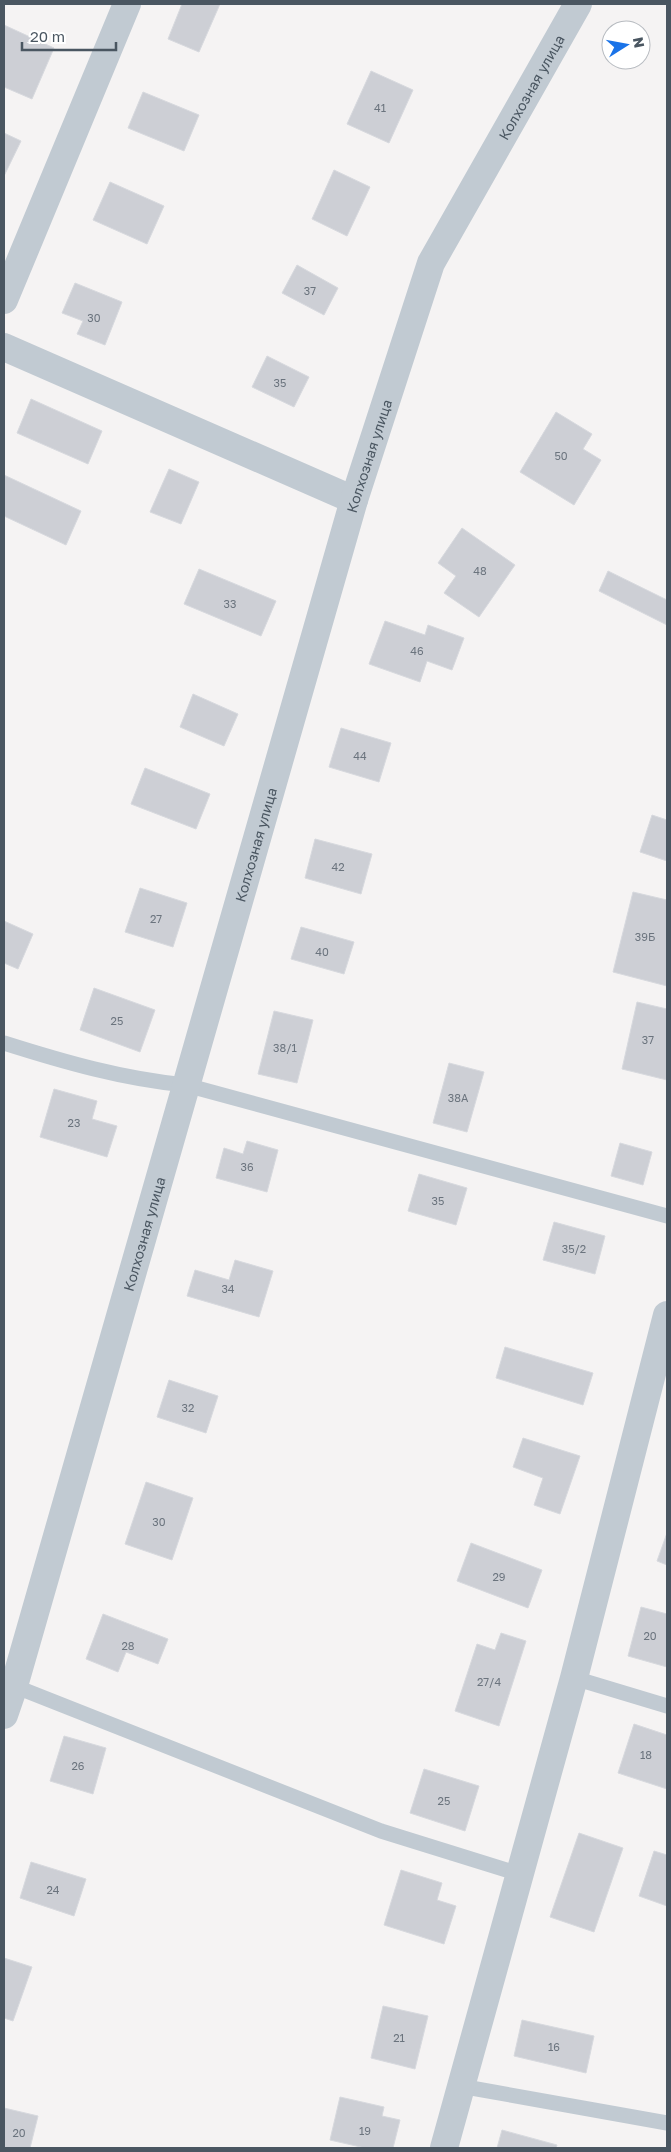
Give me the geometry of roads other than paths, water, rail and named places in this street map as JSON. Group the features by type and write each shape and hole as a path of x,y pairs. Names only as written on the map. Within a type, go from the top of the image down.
{"street":[{"path":"4,300 127,4"},
{"name":"Колхозная улица","path":"4,1715 14,1686 354,500 431,263 578,4"},
{"path":"4,347 354,500"},
{"path":"444,2148 574,1678 667,1315"}],"lane":[{"path":"4,1043 107,1073 156,1082 186,1085 667,1216"},
{"path":"574,1678 667,1706"},
{"path":"14,1686 381,1831 519,1874"},
{"path":"460,2086 667,2122"}]}
